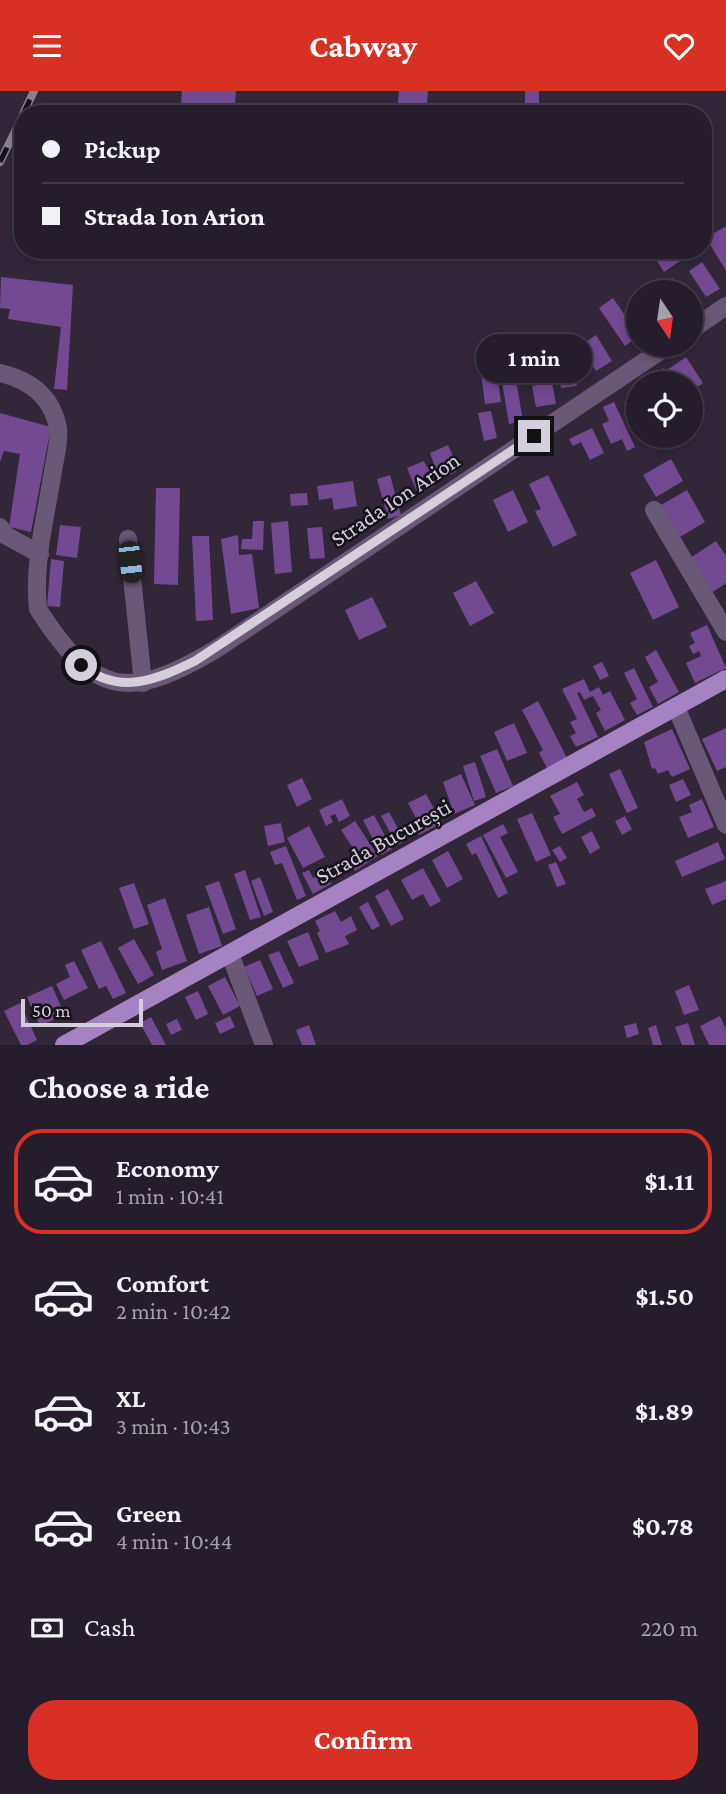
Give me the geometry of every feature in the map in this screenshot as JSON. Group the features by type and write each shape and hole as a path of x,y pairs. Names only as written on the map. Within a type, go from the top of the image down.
{"main road":[{"name":"Strada București","path":"64,1045 726,679"}],"street":[{"path":"704,321 726,306"},
{"name":"Strada Ion Arion","path":"143,683 168,674 218,648 651,357"},
{"path":"0,373 21,378 34,386 46,398 59,431 40,554 38,609 69,653 94,676 108,681 143,683 128,539"},
{"path":"654,510 726,632"},
{"path":"0,527 5,535 40,554"},
{"path":"676,707 726,825"},
{"path":"230,954 264,1045"}],"building":[{"path":"182,91 236,91 235,105 181,105"},
{"path":"399,91 428,91 427,105 398,105"},
{"path":"525,91 539,91 539,105 525,105"},
{"path":"726,226 726,271 712,248 712,234"},
{"path":"656,259 679,259 680,261 664,272"},
{"path":"702,262 720,289 706,297 704,280 695,280 689,271"},
{"path":"1,277 73,285 67,390 54,389 61,327 8,319 10,309 0,308"},
{"path":"613,298 626,317 625,346 599,308"},
{"path":"564,333 577,386 561,388 552,335"},
{"path":"596,335 612,361 596,371 580,346"},
{"path":"495,357 501,402 485,404 479,359"},
{"path":"686,357 695,371 668,371"},
{"path":"516,380 523,421 509,424 502,382"},
{"path":"552,382 556,404 536,407 532,386"},
{"path":"614,402 626,428 626,448 633,448 627,451 622,439 611,444 602,424 609,421 603,407"},
{"path":"491,411 497,438 484,441 478,413"},
{"path":"0,413 51,427 31,532 9,527 20,454 4,451 0,462"},
{"path":"592,428 604,453 590,460 581,442 573,446 569,439"},
{"path":"448,445 457,465 454,466 456,472 438,480 434,472 430,474 435,486 418,494 407,468 424,461 427,467 434,464 430,453"},
{"path":"671,459 683,481 656,497 643,475"},
{"path":"390,475 401,515 388,519 377,479"},
{"path":"548,475 577,535 553,547 535,511 541,509 529,484"},
{"path":"353,481 357,506 334,510 332,498 319,500 317,486"},
{"path":"156,488 180,488 178,585 154,584"},
{"path":"513,490 528,522 508,532 493,500"},
{"path":"687,490 705,522 680,537 661,505"},
{"path":"307,493 308,505 291,506 290,494"},
{"path":"253,521 264,521 263,550 241,549 242,539 252,539"},
{"path":"288,521 292,572 275,574 271,523"},
{"path":"60,525 81,527 77,558 56,555"},
{"path":"322,527 325,558 310,559 307,528"},
{"path":"238,535 239,555 252,554 259,608 231,614 221,539"},
{"path":"192,536 209,536 213,620 196,621"},
{"path":"716,541 726,556 726,583 713,592 690,558"},
{"path":"51,559 64,561 60,607 47,606"},
{"path":"656,560 679,607 653,620 630,573"},
{"path":"476,581 494,613 470,626 453,593"},
{"path":"372,597 387,627 359,640 345,610"},
{"path":"707,625 726,668 695,683 686,663 701,656 699,651 693,654 689,646 695,643 690,633"},
{"path":"656,650 679,692 658,704 649,687 658,682 645,657"},
{"path":"602,662 609,676 600,680 593,666"},
{"path":"634,668 653,707 637,715 630,703 637,699 624,673"},
{"path":"584,679 590,692 599,687 603,695 610,691 625,720 605,731 596,713 601,710 593,696 584,700 580,692 577,693 598,737 576,747 570,736 576,733 570,722 577,719 562,689"},
{"path":"538,701 567,758 547,768 539,753 543,750 522,710"},
{"path":"514,723 527,753 507,761 494,732"},
{"path":"726,728 726,767 717,771 702,739"},
{"path":"672,729 690,769 672,777 668,770 658,774 655,768 652,769 644,742"},
{"path":"497,749 513,786 496,793 480,756"},
{"path":"475,762 486,797 474,801 463,766"},
{"path":"620,769 638,808 627,813 609,774"},
{"path":"461,774 475,805 454,814 443,782"},
{"path":"302,778 312,799 297,807 287,785"},
{"path":"683,779 691,795 676,802 669,785"},
{"path":"577,782 584,795 577,799 584,812 592,808 596,816 562,834 553,817 560,814 550,796"},
{"path":"426,794 442,823 419,835 412,822 417,820 408,803"},
{"path":"342,799 350,816 339,822 335,814 330,816 333,822 326,826 319,810"},
{"path":"702,799 714,827 688,838 679,817 692,812 689,805"},
{"path":"389,812 405,841 397,845 381,816"},
{"path":"532,813 551,855 536,862 517,819"},
{"path":"374,815 392,849 381,855 363,820"},
{"path":"625,816 632,829 622,835 615,821"},
{"path":"355,821 378,856 355,871 348,859 357,854 341,830"},
{"path":"281,823 285,842 268,846 264,826"},
{"path":"503,824 508,833 500,837 518,872 506,878 483,835"},
{"path":"309,826 325,857 303,868 287,838"},
{"path":"592,831 600,848 590,854 581,837"},
{"path":"481,836 508,893 498,898 476,853 472,855 466,844"},
{"path":"718,842 725,859 682,877 675,861"},
{"path":"286,846 306,896 297,900 282,863 275,865 270,852"},
{"path":"560,846 567,858 560,862 552,850"},
{"path":"448,851 463,879 447,888 432,860"},
{"path":"556,862 566,884 557,887 548,865"},
{"path":"423,868 441,901 430,907 423,894 412,900 401,880"},
{"path":"245,870 261,917 250,920 234,874"},
{"path":"309,870 313,878 325,872 331,884 313,894 302,873"},
{"path":"260,877 273,912 264,916 251,881"},
{"path":"219,881 236,929 223,934 205,886"},
{"path":"726,881 726,899 712,905 705,889"},
{"path":"134,883 149,924 134,929 119,888"},
{"path":"388,889 404,919 391,926 375,896"},
{"path":"165,898 187,961 162,970 156,952 162,949 147,905"},
{"path":"368,902 380,926 372,930 359,907"},
{"path":"209,907 222,946 199,954 186,915"},
{"path":"335,911 341,922 351,916 357,930 345,936 349,944 326,953 315,921"},
{"path":"308,932 319,959 299,967 287,941"},
{"path":"134,939 154,975 138,984 118,948"},
{"path":"101,941 126,993 113,999 106,986 99,989 81,950"},
{"path":"279,951 294,983 283,988 268,955"},
{"path":"260,960 273,989 257,996 244,967"},
{"path":"74,961 88,988 64,1000 56,984 70,977 65,965"},
{"path":"225,977 240,1006 223,1015 208,986"},
{"path":"689,985 699,1010 684,1015 675,991"},
{"path":"52,986 65,1015 40,1026 27,997"},
{"path":"198,991 208,1014 196,1020 185,997"},
{"path":"20,1003 37,1040 27,1045 21,1045 4,1011"},
{"path":"230,1016 235,1027 220,1034 215,1023"},
{"path":"720,1016 726,1029 726,1045 709,1045 700,1026"},
{"path":"151,1017 166,1045 152,1045 140,1023"},
{"path":"177,1019 182,1030 171,1035 166,1024"},
{"path":"636,1023 639,1034 627,1038 624,1026"},
{"path":"688,1023 695,1045 682,1045 675,1027"},
{"path":"309,1025 316,1045 302,1045 296,1030"},
{"path":"656,1025 662,1045 653,1045 648,1028"}],"railway":[{"path":"27,105 34,91"},
{"path":"0,162 14,133"}],"route":[{"path":"81,665 94,676 127,684 143,683 195,661 534,436"}]}
